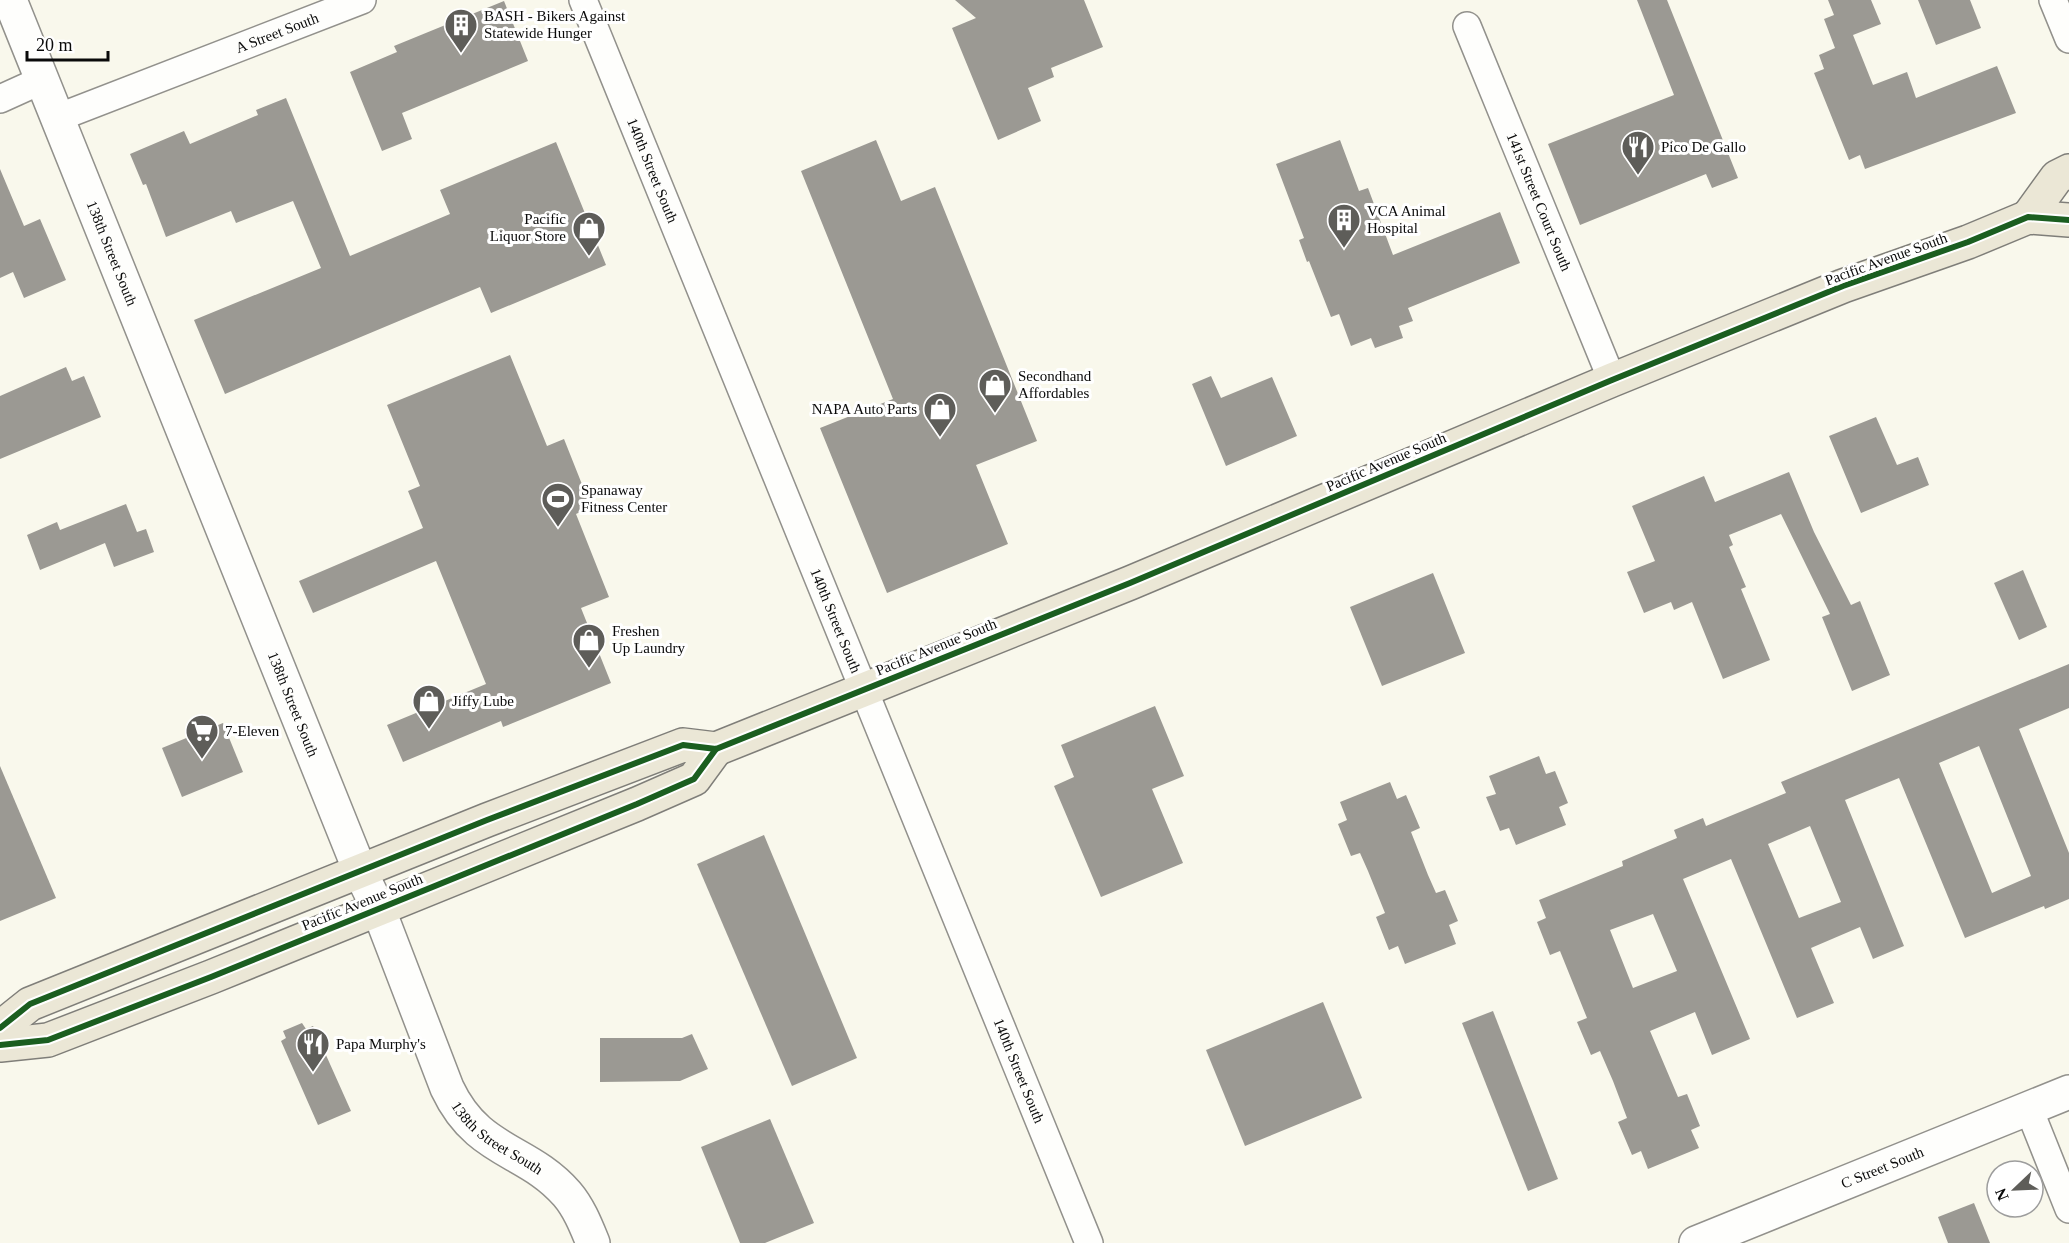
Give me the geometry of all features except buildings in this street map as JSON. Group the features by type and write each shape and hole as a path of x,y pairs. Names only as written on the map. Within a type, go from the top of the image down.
{"main road":[{"path":"2028,217 2057,177 2069,171"},
{"name":"Pacific Avenue South","path":"0,1028 30,1004 360,871 683,745 716,749 1130,583 1612,380 1843,286 1958,246 2028,217 2069,220"},
{"name":"Pacific Avenue South","path":"0,1045 48,1040 211,977 694,779 716,749"}],"street":[{"name":"138th Street South","path":"10,0 456,1106 472,1127 550,1178 567,1194 582,1217 593,1243"},
{"name":"A Street South","path":"57,118 362,0"},
{"name":"140th Street South","path":"584,0 1089,1243"},
{"path":"2053,0 2069,39"},
{"name":"141st Street Court South","path":"1467,26 1612,380"},
{"path":"0,99 42,80"},
{"name":"C Street South","path":"1696,1243 2069,1092"},
{"path":"2029,1109 2069,1209"}],"cycle path":[{"path":"0,1028 30,1004 487,820 683,745 716,749 1130,583 1612,380 1843,286 1968,242 2028,217 2069,220"},
{"path":"0,1045 48,1040 211,977 637,804 694,779 716,749"}],"place":[{"name":"BASH - Bikers Against Statewide Hunger","path":"461,54"},
{"name":"Pico De Gallo","path":"1638,176"},
{"name":"VCA Animal Hospital","path":"1344,249"},
{"name":"Pacific Liquor Store","path":"589,257"},
{"name":"Secondhand Affordables","path":"995,414"},
{"name":"NAPA Auto Parts","path":"940,438"},
{"name":"Spanaway Fitness Center","path":"558,528"},
{"name":"Freshen Up Laundry","path":"589,669"},
{"name":"Jiffy Lube","path":"429,730"},
{"name":"7-Eleven","path":"202,760"},
{"name":"Papa Murphy's","path":"313,1073"}]}
